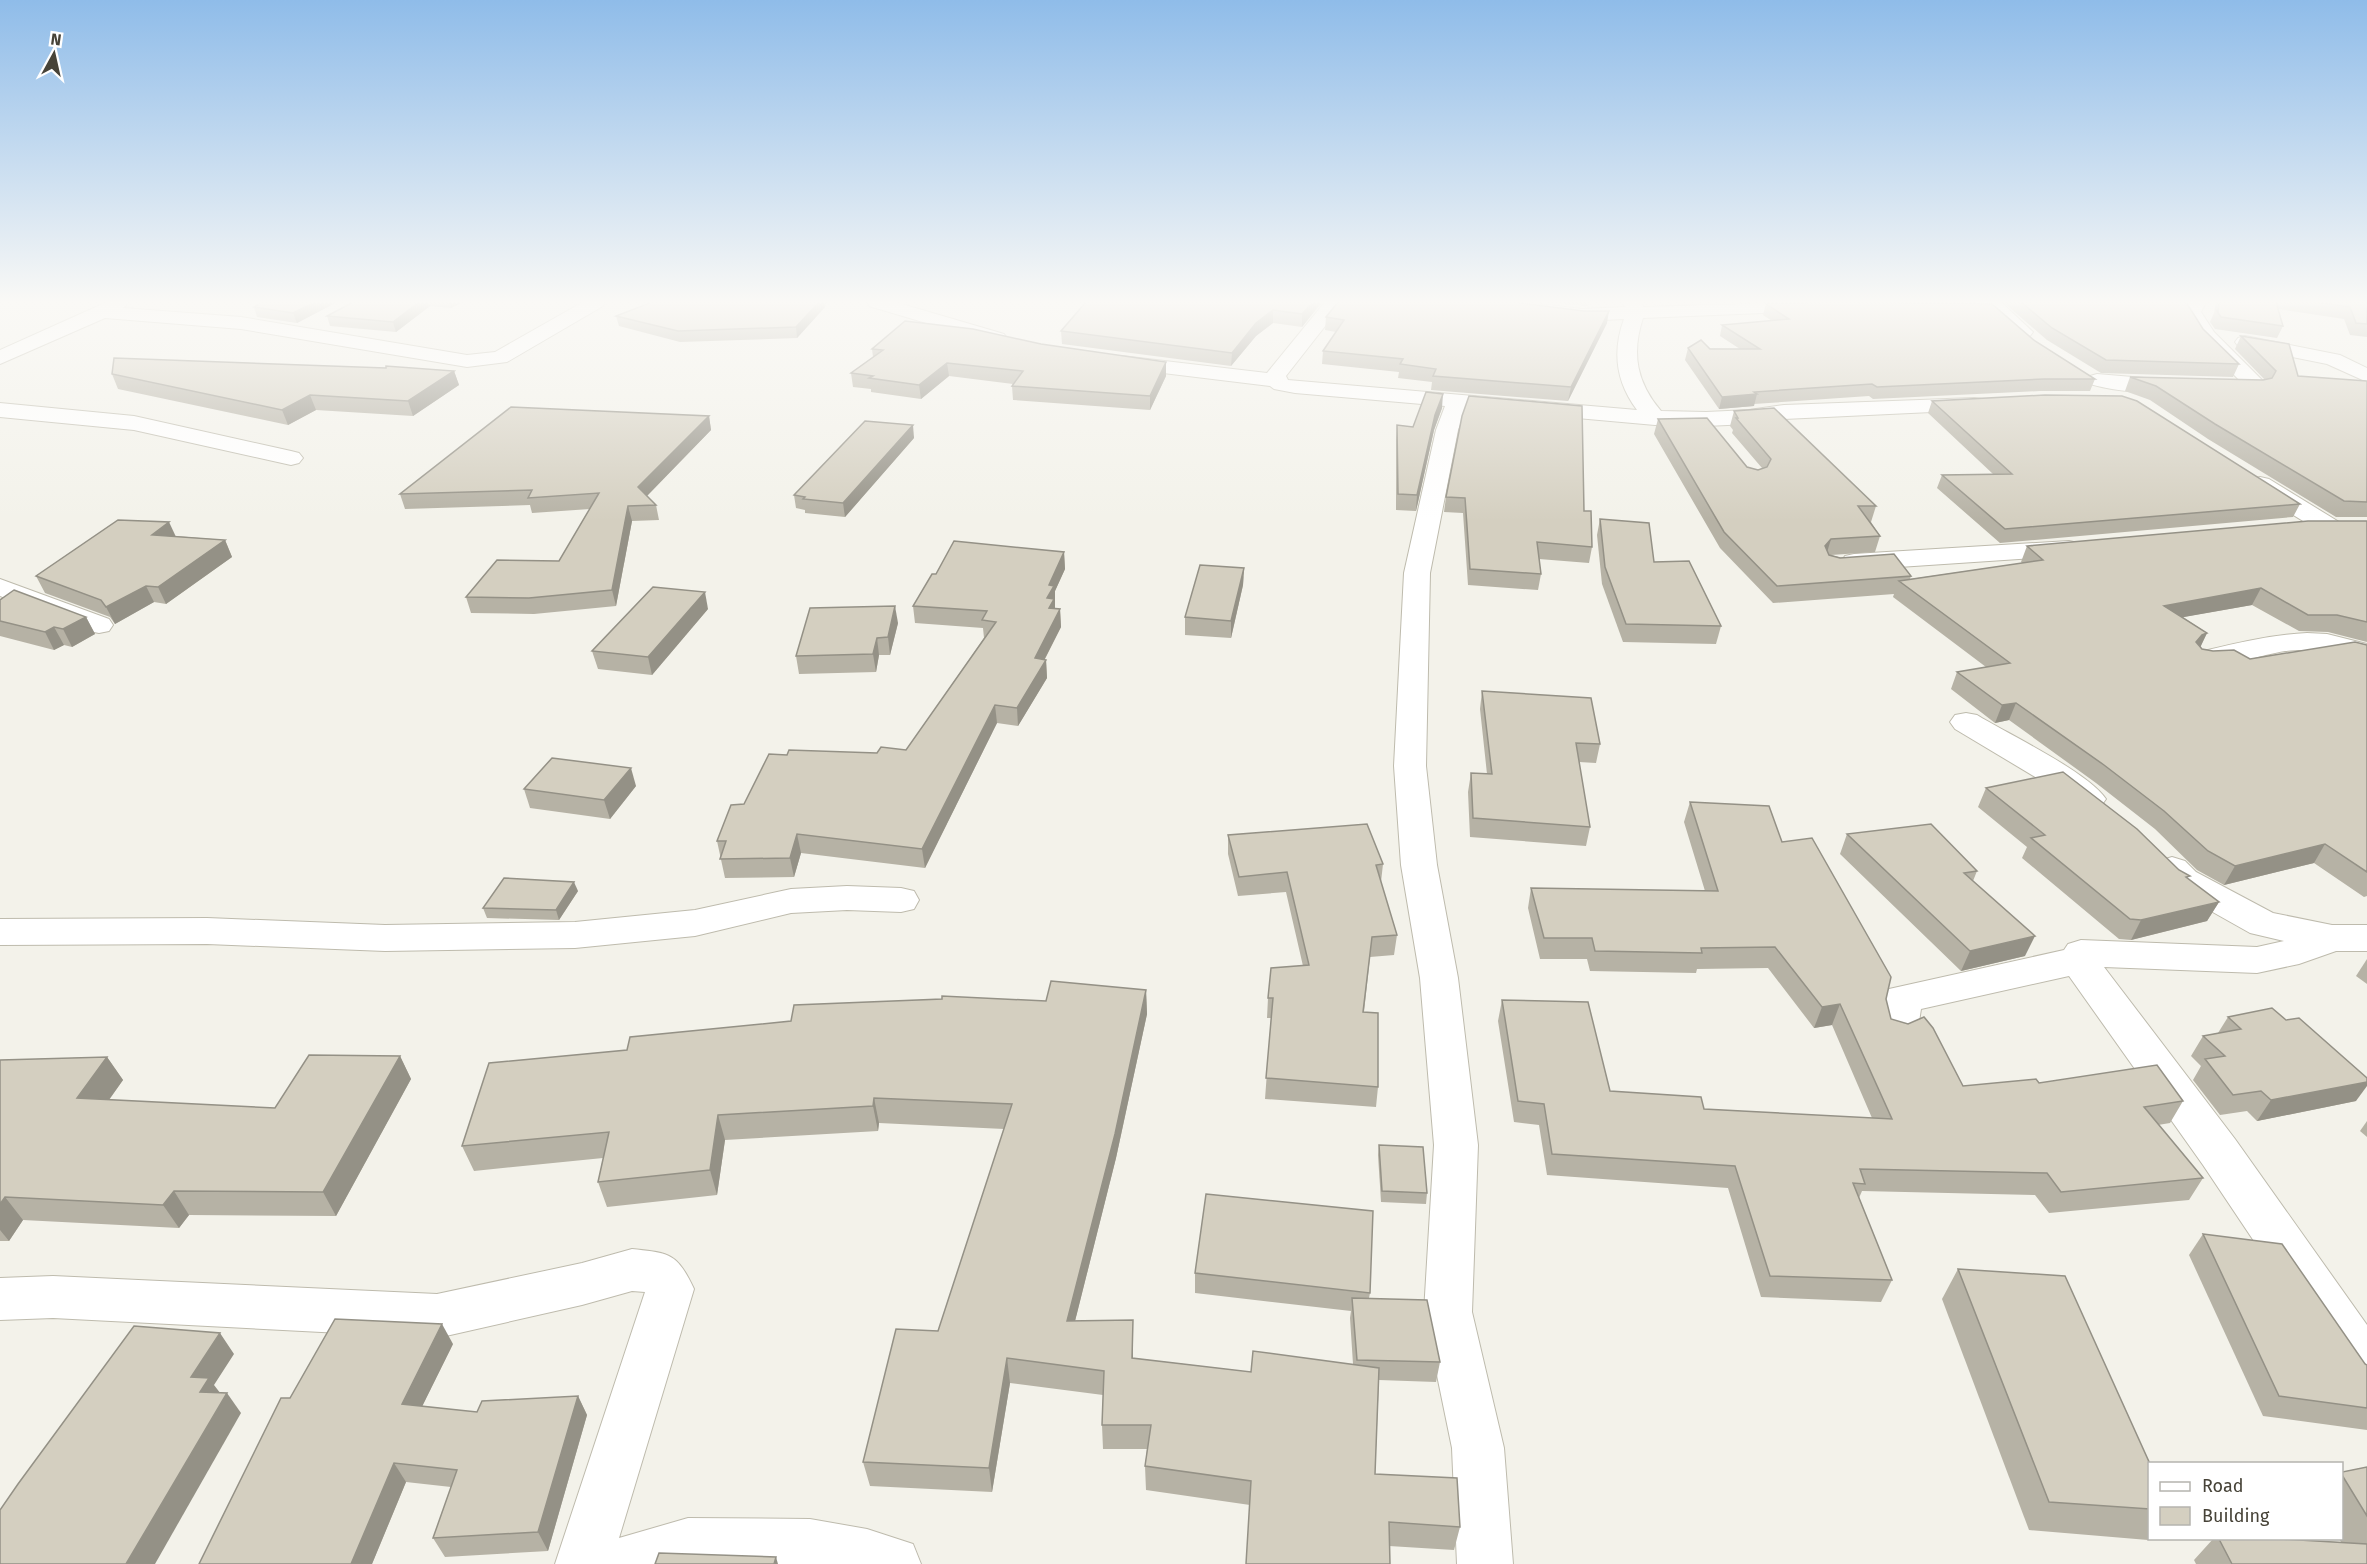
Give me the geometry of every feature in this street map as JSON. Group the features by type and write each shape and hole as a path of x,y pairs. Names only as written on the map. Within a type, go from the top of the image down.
{"street":[{"path":"1236,375 1276,380 1281,385 1295,387 1655,417 1714,428 1749,417 1784,412 1993,402"},
{"path":"1276,375 1276,380"},
{"path":"1630,375 1631,382 1644,405 1655,417"},
{"path":"2083,375 2103,393 2141,407"},
{"path":"2103,393 2129,384 2257,386 2246,375"},
{"path":"1458,401 1447,430 1418,573 1410,766 1419,865 1439,978 1456,1145 1448,1312 1478,1448 1485,1564"},
{"path":"0,410 134,423 291,458"},
{"path":"2237,470 2330,527"},
{"path":"2288,529 2358,527"},
{"path":"1835,564 2087,547"},
{"path":"0,587 99,625"},
{"path":"2205,659 2302,640 2341,643 2367,654"},
{"path":"1966,723 2069,783 2114,818"},
{"path":"2149,847 2183,880 2263,924 2350,938"},
{"path":"0,932 207,931 385,938 575,935 695,922 792,901 847,898 900,900"},
{"path":"2078,960 2081,953 2257,960 2350,938"},
{"path":"1899,1028 1899,1011 1903,999 2078,960"},
{"path":"2078,960 2219,1152 2367,1367"},
{"path":"0,1299 53,1297 437,1316 582,1284 632,1270 659,1273 670,1289 583,1564"},
{"path":"625,1564 688,1546 810,1547 893,1564"}],"building":[{"path":"117,375 448,375 408,401 310,395 282,410"},
{"path":"866,375 932,375 919,385 869,378 873,376"},
{"path":"1020,375 1160,375 1150,396 1012,386"},
{"path":"1433,375 1577,375 1571,387"},
{"path":"1707,375 2089,375 2095,379 2044,379 1877,387 1872,384 1754,392 1757,394 1722,397"},
{"path":"2274,375 2298,375 2367,381 2367,502 2344,501 2156,386 2130,377 2263,380 2272,378"},
{"path":"1426,392 1443,394 1435,415 1417,495 1398,494 1397,425 1413,427"},
{"path":"2045,395 2122,396 2137,401 2300,504 2005,529 1942,475 2012,474 1932,401"},
{"path":"1469,396 1582,406 1584,511 1591,511 1592,547 1537,542 1541,574 1470,569 1465,498 1446,497 1462,416"},
{"path":"511,407 709,416 638,487 656,505 628,506 612,590 529,598 466,597 497,560 559,561 599,493 528,498 532,490 400,494"},
{"path":"1774,408 1876,506 1858,506 1880,536 1831,539 1825,546 1829,555 1840,558 1894,554 1911,576 1777,586 1724,532 1658,419 1707,418 1747,467 1758,470 1767,467 1771,459 1736,418 1738,418 1734,411"},
{"path":"865,421 913,425 843,503 803,499 805,497 794,495"},
{"path":"1600,519 1649,523 1654,562 1689,561 1721,626 1626,624 1605,567"},
{"path":"118,520 169,522 152,535 225,540 158,587 146,586 106,607 101,600 36,576"},
{"path":"2308,521 2367,521 2367,622 2337,615 2308,615 2261,588 2164,606 2207,633 2196,642 2202,649 2234,650 2250,659 2355,642 2367,645 2367,872 2325,844 2235,866 2208,851 2164,811 2104,765 2016,703 2002,705 1957,672 2010,663 1899,581 2043,560 2027,546"},
{"path":"954,541 1064,552 1049,585 1054,586 1047,598 1054,599 1049,608 1060,609 1035,658 1046,660 1017,708 995,705 922,849 797,834 790,858 720,859 726,841 717,841 731,805 744,804 769,754 787,755 789,750 877,753 881,747 906,750 996,622 982,620 987,611 913,606 932,574 936,574"},
{"path":"1200,565 1244,568 1231,621 1185,617"},
{"path":"653,587 705,592 648,657 592,651"},
{"path":"14,590 86,617 63,629 54,627 45,632 0,621 0,600"},
{"path":"895,606 888,637 877,638 873,654 796,656 810,608"},
{"path":"1482,691 1591,698 1600,744 1576,743 1590,827 1473,818 1471,773 1492,774"},
{"path":"552,758 631,768 604,800 524,789"},
{"path":"2063,772 2137,829 2179,870 2190,876 2186,877 2219,902 2141,920 2130,919 2031,838 2045,835 1986,788"},
{"path":"1690,802 1769,806 1782,842 1812,838 1891,977 1886,999 1891,1019 1908,1024 1924,1017 1933,1028 1963,1086 2036,1079 2039,1083 2157,1065 2183,1101 2144,1107 2203,1178 2061,1192 2047,1173 1860,1169 1865,1184 1853,1183 1892,1280 1770,1276 1735,1166 1552,1154 1544,1104 1518,1101 1502,1000 1588,1002 1610,1091 1701,1097 1704,1109 1892,1119 1840,1004 1822,1007 1775,947 1701,948 1702,953 1595,951 1592,938 1544,938 1531,888 1718,891"},
{"path":"1367,824 1383,864 1376,865 1397,935 1372,937 1363,1012 1378,1013 1378,1087 1266,1078 1273,998 1268,998 1271,968 1309,965 1287,872 1239,877 1228,835"},
{"path":"1931,824 1977,871 1964,873 2035,936 1970,951 1847,834"},
{"path":"504,878 574,882 556,910 483,908"},
{"path":"1051,981 1146,990 1115,1134 1067,1321 1133,1320 1132,1358 1251,1372 1253,1351 1379,1368 1375,1474 1457,1478 1460,1527 1389,1522 1390,1564 1246,1564 1251,1481 1145,1466 1151,1425 1102,1425 1104,1371 1007,1358 989,1468 863,1462 896,1329 938,1331 1012,1104 874,1098 873,1106 718,1115 710,1170 598,1182 609,1132 462,1146 489,1063 627,1050 630,1037 791,1021 794,1005 942,999 942,996 1046,1001"},
{"path":"2272,1008 2286,1020 2299,1018 2367,1078 2367,1082 2271,1100 2261,1091 2233,1095 2205,1059 2225,1056 2203,1036 2241,1029 2228,1017"},
{"path":"309,1055 400,1056 323,1192 174,1191 163,1205 5,1197 0,1204 0,1060 107,1057 77,1098 275,1108"},
{"path":"1379,1145 1423,1147 1427,1193 1382,1191"},
{"path":"1206,1194 1373,1211 1370,1293 1195,1273"},
{"path":"2203,1234 2282,1244 2367,1365 2367,1408 2279,1396"},
{"path":"1958,1269 2065,1276 2149,1462 2148,1509 2049,1502"},
{"path":"1352,1298 1427,1300 1440,1362 1357,1360"},
{"path":"335,1319 442,1324 402,1404 477,1412 482,1401 578,1396 538,1532 433,1538 457,1470 394,1463 351,1564 199,1564 281,1398 290,1398"},
{"path":"134,1326 220,1333 191,1377 209,1378 200,1392 227,1393 126,1564 0,1564 0,1510"},
{"path":"2367,1467 2367,1516 2343,1477 2343,1472"},
{"path":"2220,1540 2297,1540 2367,1544 2367,1564 2232,1564"},
{"path":"659,1553 776,1557 774,1564 655,1564"}]}
